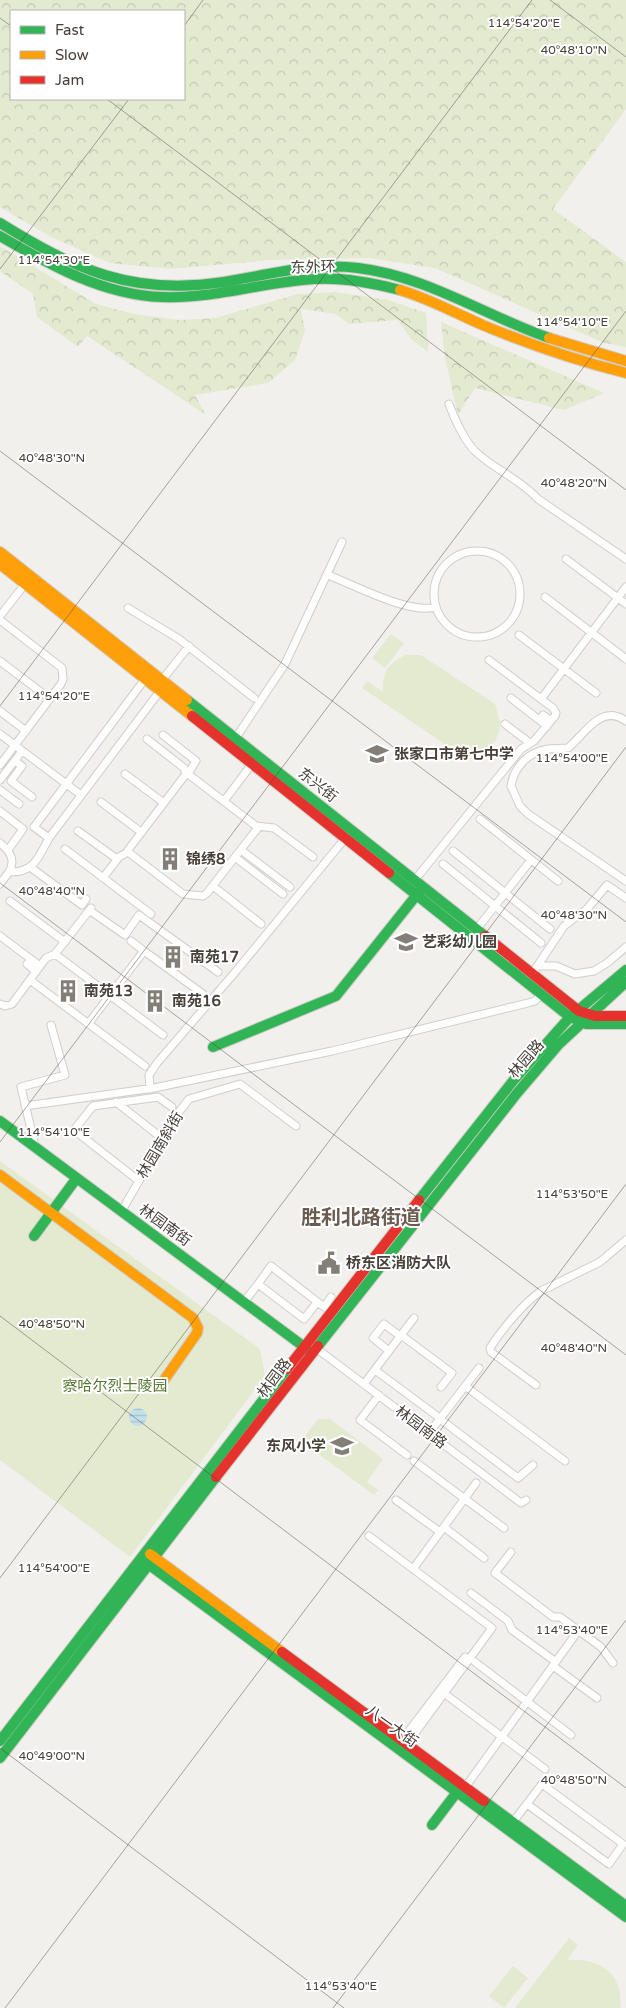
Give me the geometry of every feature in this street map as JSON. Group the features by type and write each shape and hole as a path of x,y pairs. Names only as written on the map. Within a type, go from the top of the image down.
{"main road":[{"path":"0,223 37,245 78,265 107,276 143,282 196,285 330,266 358,268 387,274 422,285 523,328 570,345 626,361"},
{"name":"东外环","path":"0,236 53,267 90,282 126,293 162,297 186,297 314,279 345,281 388,288 444,306 510,336 560,355 588,365 626,373"},
{"name":"东兴街","path":"0,552 28,580 148,676 236,739 255,760"},
{"name":"东兴街","path":"0,564 28,580"},
{"name":"东兴街","path":"162,685 419,892 541,995 570,1017 581,1023 626,1024"},
{"name":"东兴街","path":"348,835 414,881 419,892 535,970 579,1011 590,1015 626,1016"},
{"path":"213,1047 336,996 419,892"},
{"name":"林园路","path":"2,1752 513,1081 570,1017 626,970"},
{"name":"林园路","path":"310,1349 518,1092 563,1040 626,982"},
{"path":"563,1040 583,1030 605,1024"},
{"name":"林园南街","path":"0,1122 310,1349"},
{"path":"0,1174 186,1313 197,1324 198,1328 192,1341 162,1382"},
{"path":"34,1236 76,1179"},
{"name":"林园路","path":"0,1741 148,1558"},
{"name":"八一大街","path":"148,1558 404,1742 459,1788 513,1822 626,1906"},
{"name":"八一大街","path":"148,1558 459,1788 626,1918"},
{"path":"432,1825 459,1788"}],"street":[{"path":"449,404 454,417 475,451 527,487 538,499 626,559"},
{"path":"236,739 285,664 342,542"},
{"path":"470,550 484,550 498,555 509,564 517,575 521,590 520,604 514,618 504,628 491,635 476,637 462,635 449,627 440,616 436,607 434,589 438,575 446,563 457,555 470,550"},
{"path":"566,559 626,604"},
{"path":"328,575 410,608 429,609 436,607"},
{"path":"0,764 64,679 62,668 0,618 28,580"},
{"path":"541,699 626,586"},
{"path":"545,597 626,659"},
{"path":"128,608 189,646 254,698"},
{"path":"519,635 596,692"},
{"path":"9,872 26,871 30,868 49,838 189,646"},
{"path":"414,881 521,749 530,743 549,724 556,713 541,699 489,660"},
{"path":"0,661 50,699"},
{"path":"49,838 34,827 148,676"},
{"path":"511,698 549,724"},
{"path":"0,711 26,731"},
{"path":"626,721 612,714 603,716 596,720 568,748 546,749 530,756 516,770 511,786 520,806 528,814 626,882"},
{"path":"544,715 549,724"},
{"path":"505,724 530,743"},
{"path":"0,734 82,795"},
{"path":"103,878 117,859 122,854 128,852 196,761 162,735"},
{"path":"147,739 184,768 187,774 256,826 274,828 313,857"},
{"path":"0,780 22,751"},
{"path":"224,801 255,760"},
{"path":"15,761 22,766 11,781 32,797"},
{"path":"125,774 164,803"},
{"path":"0,790 19,804"},
{"path":"101,802 142,832"},
{"path":"0,811 24,829 8,850"},
{"path":"480,819 558,881"},
{"path":"128,852 183,894 203,896 256,832 256,826"},
{"path":"78,831 117,859"},
{"path":"150,1089 149,1075 157,1063 237,970 348,835"},
{"path":"0,844 8,850 12,857 13,865 0,884"},
{"path":"65,849 151,914"},
{"path":"241,850 290,887"},
{"path":"453,851 550,929"},
{"path":"236,858 284,894"},
{"path":"476,930 531,860"},
{"path":"443,864 542,943"},
{"path":"30,868 82,905 86,899"},
{"path":"535,970 564,926 587,909 607,885 626,898"},
{"path":"213,886 261,924"},
{"path":"10,901 65,942"},
{"path":"0,1004 5,1006 12,1004 49,956 56,954 90,909 121,934 125,935 139,915 218,972"},
{"path":"0,936 38,969"},
{"path":"131,942 203,994"},
{"path":"535,970 556,966 575,974 594,970 607,963 626,946"},
{"path":"88,1024 144,951"},
{"path":"56,954 162,1035"},
{"path":"27,964 38,969"},
{"path":"30,980 145,1066"},
{"path":"25,1106 150,1089 341,1048 528,1003 535,1001 541,995"},
{"path":"36,1149 21,1087 65,1074 51,1025"},
{"name":"林园南斜街","path":"121,1212 179,1112 189,1100 240,1084 296,1126"},
{"path":"139,1181 74,1130 94,1106 158,1097 172,1107"},
{"path":"116,1102 163,1139"},
{"path":"536,1385 491,1352 490,1348 533,1296 600,1262 626,1240"},
{"path":"244,1302 271,1266 324,1307 331,1297"},
{"path":"258,1284 304,1319 315,1306"},
{"path":"364,1384 414,1318"},
{"path":"389,1351 373,1338 384,1324 452,1373 441,1387"},
{"name":"林园南路","path":"310,1349 364,1384 521,1503 526,1500"},
{"path":"429,1433 438,1418 479,1368"},
{"path":"375,1370 518,1478 533,1465"},
{"path":"465,1386 566,1461"},
{"path":"379,1395 360,1420 407,1455"},
{"path":"414,1461 504,1528"},
{"path":"413,1569 476,1484"},
{"path":"396,1500 484,1558"},
{"path":"369,1536 492,1628 404,1742"},
{"path":"511,1552 495,1573 553,1617 560,1617 601,1647 613,1663"},
{"path":"471,1593 508,1621 512,1630 597,1698"},
{"path":"459,1788 469,1782 578,1631"},
{"path":"404,1742 465,1657"},
{"path":"476,1662 572,1735"},
{"path":"450,1697 546,1769"},
{"path":"513,1822 542,1784 624,1844 609,1864 527,1804"}],"green space":[{"path":"0,0 626,0 626,109 553,209 626,262 626,347 604,343 435,268 369,258 270,260 171,269 110,263 51,237 0,207"},
{"path":"0,246 96,304 134,314 179,320 215,318 298,294 335,292 388,300 426,313 428,352 411,339 398,320 349,324 336,314 301,309 305,331 295,360 268,383 195,395 206,415 87,336 78,347 37,317 33,294 0,271"},
{"path":"441,322 604,393 564,410 475,388 458,415 445,358"},
{"path":"391,634 404,643 385,668 372,658"},
{"path":"406,655 421,655 495,704 500,722 499,732 495,741 487,748 471,753 467,759 362,688 367,681 383,692 387,669 395,661"},
{"name":"察哈尔烈士陵园","path":"0,1161 260,1349 265,1376 130,1557 0,1460"},
{"path":"318,1419 330,1419 383,1459 367,1482 378,1490 374,1495 305,1444 304,1437"},
{"path":"569,1938 578,1945 567,1960 589,1962 607,1970 618,1985 620,2008 515,2008"},
{"path":"513,1966 528,1978 504,2008 489,1996"}],"water":[{"path":"134,1408 142,1408 147,1413 145,1424 134,1426 129,1421 129,1413"}],"traffic: fast":[{"path":"0,223 54,254 80,266 133,282 161,285 191,285 324,267 358,268 383,272 432,288 549,338"},
{"path":"0,236 78,277 119,291 140,295 181,297 219,293 276,283 325,279 357,281 400,290"},
{"path":"187,700 485,936"},
{"path":"389,873 570,1017 586,1024 626,1024"},
{"path":"213,1047 336,996 419,892"},
{"path":"419,1200 513,1081 570,1017 626,970"},
{"path":"318,1346 518,1092 559,1044 626,982"},
{"path":"0,1121 307,1349"},
{"path":"34,1236 76,1179"},
{"path":"0,1741 287,1369"},
{"path":"0,1758 216,1477"},
{"path":"144,1561 626,1917"},
{"path":"432,1825 460,1788"},
{"path":"484,1801 626,1906"}],"traffic: slow":[{"path":"400,290 520,340 572,358 626,373"},
{"path":"549,338 626,361"},
{"path":"0,552 187,700"},
{"path":"0,564 192,716"},
{"path":"0,1175 193,1318 198,1328 197,1333 162,1383"},
{"path":"150,1554 282,1652"}],"traffic: jam":[{"path":"192,716 389,873"},
{"path":"485,936 579,1011 595,1016 626,1016"},
{"path":"287,1369 419,1200"},
{"path":"216,1477 318,1346"},
{"path":"282,1652 484,1801"}],"place":[{"name":"张家口市第七中学","path":"377,754"},
{"name":"锦绣8","path":"170,859"},
{"name":"艺彩幼儿园","path":"406,942"},
{"name":"南苑17","path":"173,957"},
{"name":"南苑13","path":"68,991"},
{"name":"南苑16","path":"155,1001"},
{"name":"桥东区消防大队","path":"329,1263"},
{"name":"东风小学","path":"342,1446"}],"district":[{"name":"胜利北路街道","path":"361,1218"}]}
